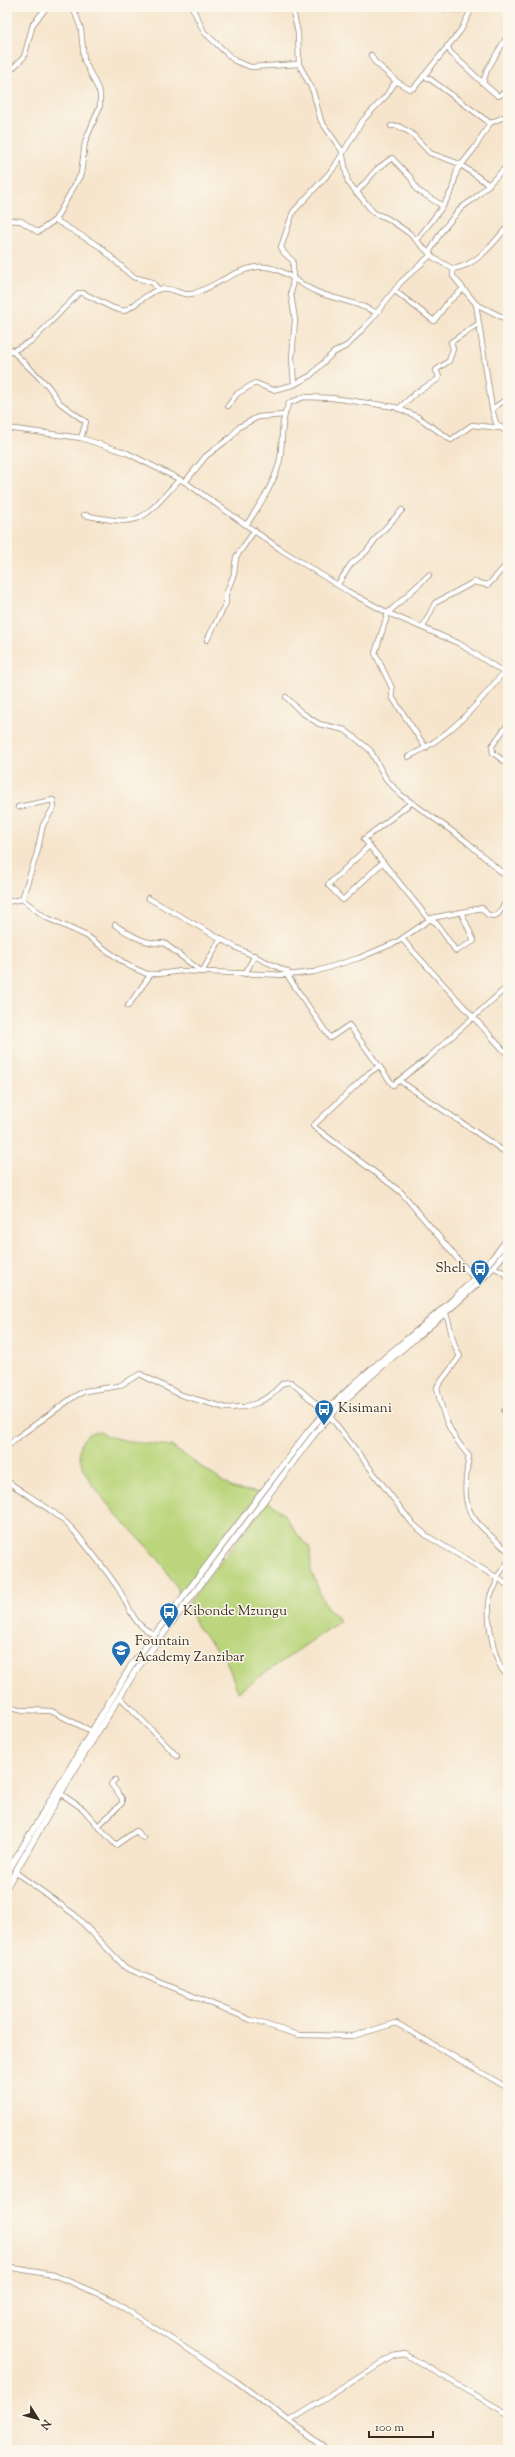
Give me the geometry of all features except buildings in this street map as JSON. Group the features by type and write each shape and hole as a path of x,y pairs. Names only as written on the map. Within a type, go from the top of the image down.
{"main road":[{"path":"327,1413 445,1312 476,1281 508,1238"},
{"path":"7,1886 60,1793 119,1696 180,1605 327,1413 354,1383 493,1267 508,1248"},
{"path":"7,1874 131,1666 154,1634 180,1605"}],"street":[{"path":"7,74 24,58 33,24 47,7"},
{"path":"7,220 21,221 38,232 55,220 81,174 85,142 97,117 101,98 97,85 84,60 81,29 73,7"},
{"path":"192,7 204,32 235,61 251,67 299,64"},
{"path":"292,7 298,33 299,64 313,91 321,121 342,150 348,182 374,213 387,218 417,240 430,254 453,269"},
{"path":"435,7 455,10 483,7"},
{"path":"501,7 508,8"},
{"path":"371,55 374,61 396,81 409,89 414,88 461,30 472,8"},
{"path":"483,83 487,70 508,35"},
{"path":"447,46 451,52 498,96 508,91"},
{"path":"423,76 471,107 490,123"},
{"path":"294,384 292,358 295,320 291,294 293,261 284,253 281,246 293,212 333,169 342,150 363,120 386,96 396,81"},
{"path":"417,240 443,206 452,190 454,176 460,164 474,150 490,123 507,115"},
{"path":"391,126 398,126 411,133 430,152 460,164 489,184"},
{"path":"356,193 377,168 392,158 411,178 417,190 443,206"},
{"path":"228,406 237,394 255,383 273,390 294,384 310,376 333,353 348,345 377,313 401,282 430,254 441,232 460,208 489,184 508,165"},
{"path":"55,220 99,246 133,277 152,282 158,289"},
{"path":"453,269 481,255 494,245 508,226"},
{"path":"80,438 86,422 60,403 48,386 8,348 33,340 79,293 83,293 113,308 124,311 158,289 166,288 180,293 194,294 221,279 257,266 276,269 317,292 366,306 377,313"},
{"path":"453,269 453,276 462,290 476,304 508,320"},
{"path":"395,290 434,321 448,302 462,290"},
{"path":"476,304 478,324 482,332 492,409 496,423 508,432"},
{"path":"398,409 417,392 437,380 439,377 436,370 449,361 453,349 450,342 478,324"},
{"path":"247,524 268,489 279,464 284,415 289,403 304,398 332,398 398,409 418,417 451,440 472,425 501,428"},
{"path":"492,409 508,398"},
{"path":"185,482 206,456 231,437 239,427 258,417 284,415"},
{"path":"7,428 80,438 127,453 185,482 338,584 388,613 458,643 506,674 475,708 435,743 408,757"},
{"path":"84,515 116,522 139,519 149,513 179,480"},
{"path":"338,584 351,564 366,552 378,536 402,510"},
{"path":"207,640 226,603 226,594 234,574 236,557 255,530"},
{"path":"423,627 435,603 474,582 488,585 508,563"},
{"path":"426,748 392,697 392,688 375,653 388,613 428,575"},
{"path":"286,697 301,712 319,724 345,730 359,741 373,755 386,779 411,804 466,841 508,878"},
{"path":"508,724 492,746 493,753 508,764"},
{"path":"18,807 53,800 54,807 43,825 37,853 22,899"},
{"path":"411,804 364,839 423,912 432,918 456,951 474,941 461,912"},
{"path":"369,846 328,885 343,900 384,862"},
{"path":"148,898 237,948 255,955 288,972 287,975 330,1038 349,1025 393,1085 400,1081 508,986"},
{"path":"7,902 22,899 45,916 87,936 128,965 151,974 202,972 287,975 314,972 359,958 402,939 432,918 482,908 488,915 494,916 498,914 508,899"},
{"path":"115,925 137,938 154,944 164,943 202,972"},
{"path":"202,972 221,938"},
{"path":"402,939 508,1055"},
{"path":"245,974 255,955"},
{"path":"128,1006 151,974"},
{"path":"379,1066 369,1073 313,1126 401,1192 476,1281"},
{"path":"400,1081 490,1140 508,1154"},
{"path":"493,1267 503,1272 508,1278"},
{"path":"445,1312 451,1324 454,1348 460,1356 437,1388 442,1411 454,1438 469,1456 465,1498 468,1511 508,1552"},
{"path":"7,1447 15,1439 75,1396 85,1392 120,1386 140,1374 181,1395 226,1408 244,1407 257,1403 270,1396 288,1381 327,1413 412,1523 427,1536 508,1586"},
{"path":"504,1411 508,1415"},
{"path":"7,1481 54,1514 74,1531 118,1589 127,1608 143,1630 154,1634"},
{"path":"508,1562 499,1573 490,1599 493,1646 497,1660 508,1676"},
{"path":"119,1696 177,1756"},
{"path":"7,1706 24,1710 51,1711 91,1731"},
{"path":"98,1826 122,1803 122,1798 111,1784 115,1780"},
{"path":"60,1793 83,1809 116,1845 136,1831 143,1838"},
{"path":"15,1872 75,1915 126,1968 251,2020 299,2035 353,2036 396,2023 508,2088"},
{"path":"7,2267 54,2275 110,2298 236,2381 328,2450"},
{"path":"290,2421 393,2356 405,2354 508,2414"}],"green space":[{"name":"Kibonde Mzungu","path":"99,1431 107,1436 132,1442 171,1446 232,1488 260,1493 180,1594 159,1560 107,1504 94,1487 84,1470 80,1455 82,1442 89,1434"},
{"name":"Kibonde Mzungu","path":"268,1501 285,1515 296,1533 310,1548 311,1571 325,1605 340,1621 238,1692 226,1660 197,1627 187,1605"}],"place":[{"name":"Sheli","path":"480,1286"},
{"name":"Kisimani","path":"324,1426"},
{"name":"Kibonde Mzungu","path":"169,1629"},
{"name":"Fountain Academy Zanzibar","path":"121,1667"}]}
